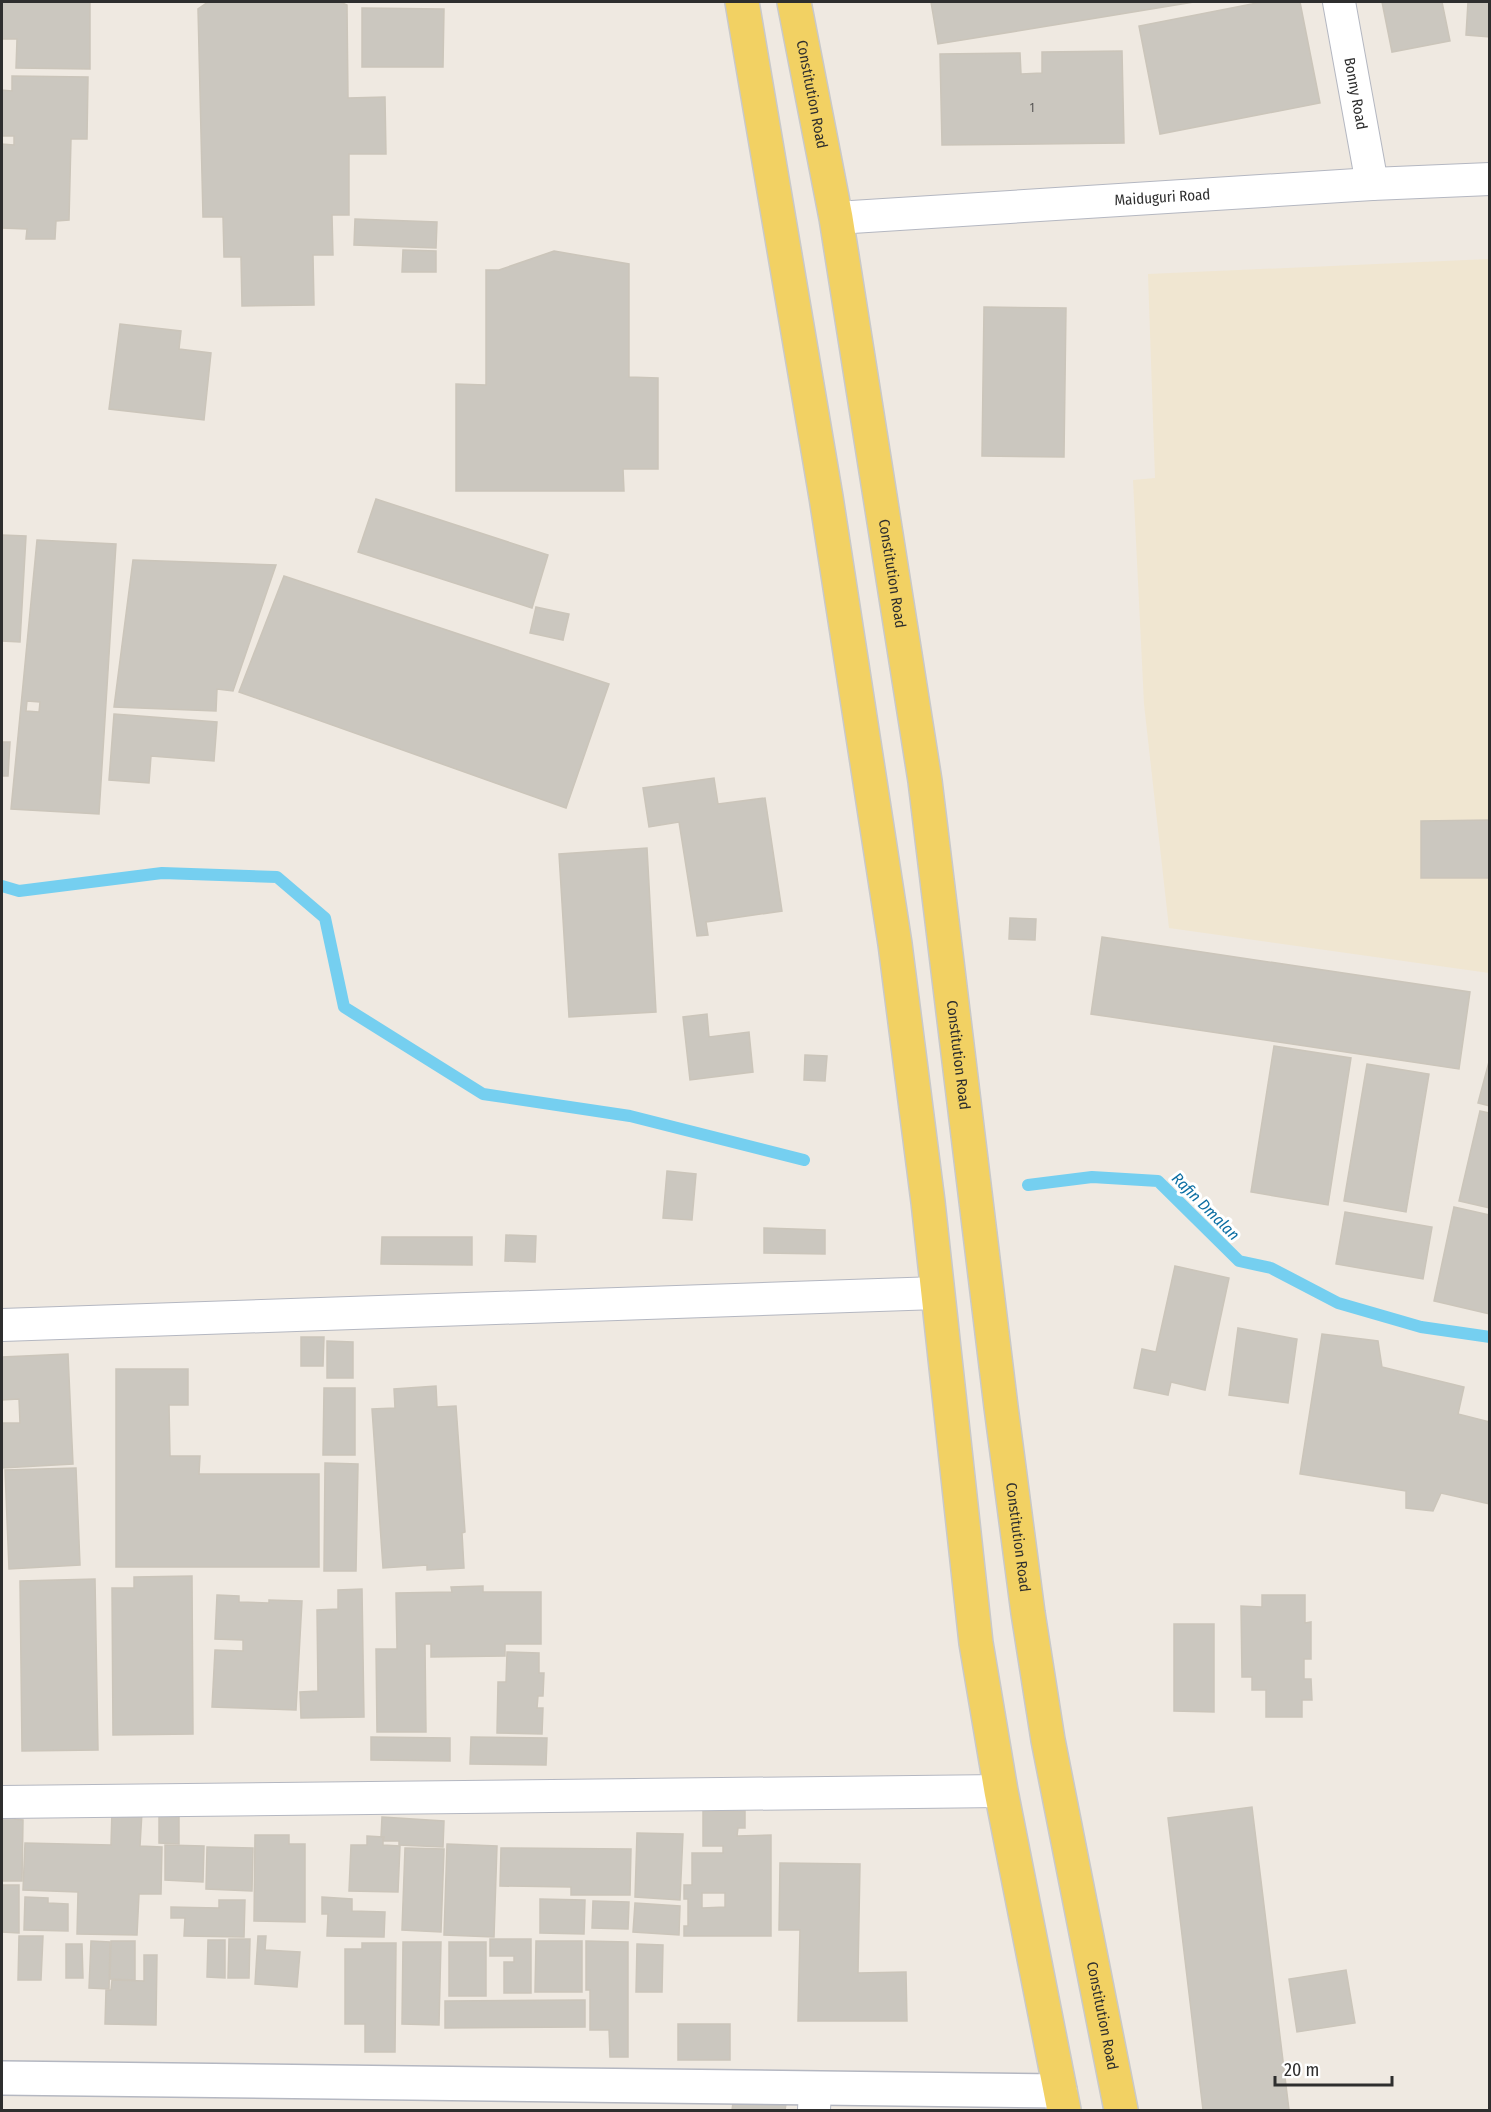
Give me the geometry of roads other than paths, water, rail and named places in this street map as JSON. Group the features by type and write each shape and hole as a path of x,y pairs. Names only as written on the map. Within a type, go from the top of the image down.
{"main road":[{"path":"742,2 826,497 895,944 928,1202 976,1644 1001,1791 1062,2101"},
{"name":"Constitution Road","path":"794,2 836,218 925,781 1001,1407 1035,1659 1048,1740 1121,2110"}],"street":[{"name":"Bonny Road","path":"1339,2 1372,184"},
{"name":"Maiduguri Road","path":"836,218 1372,184 1490,179"},
{"path":"2,1325 937,1293"},
{"path":"2,1802 1001,1791"},
{"path":"2,2078 815,2100 1062,2101"}],"waterway":[{"path":"2,886 19,891 162,873 277,877 325,918 344,1007 483,1094 630,1116 804,1160"},
{"name":"Rafin Dmalan","path":"1028,1185 1092,1177 1158,1181 1239,1261 1271,1268 1338,1303 1421,1327 1490,1337"}]}
